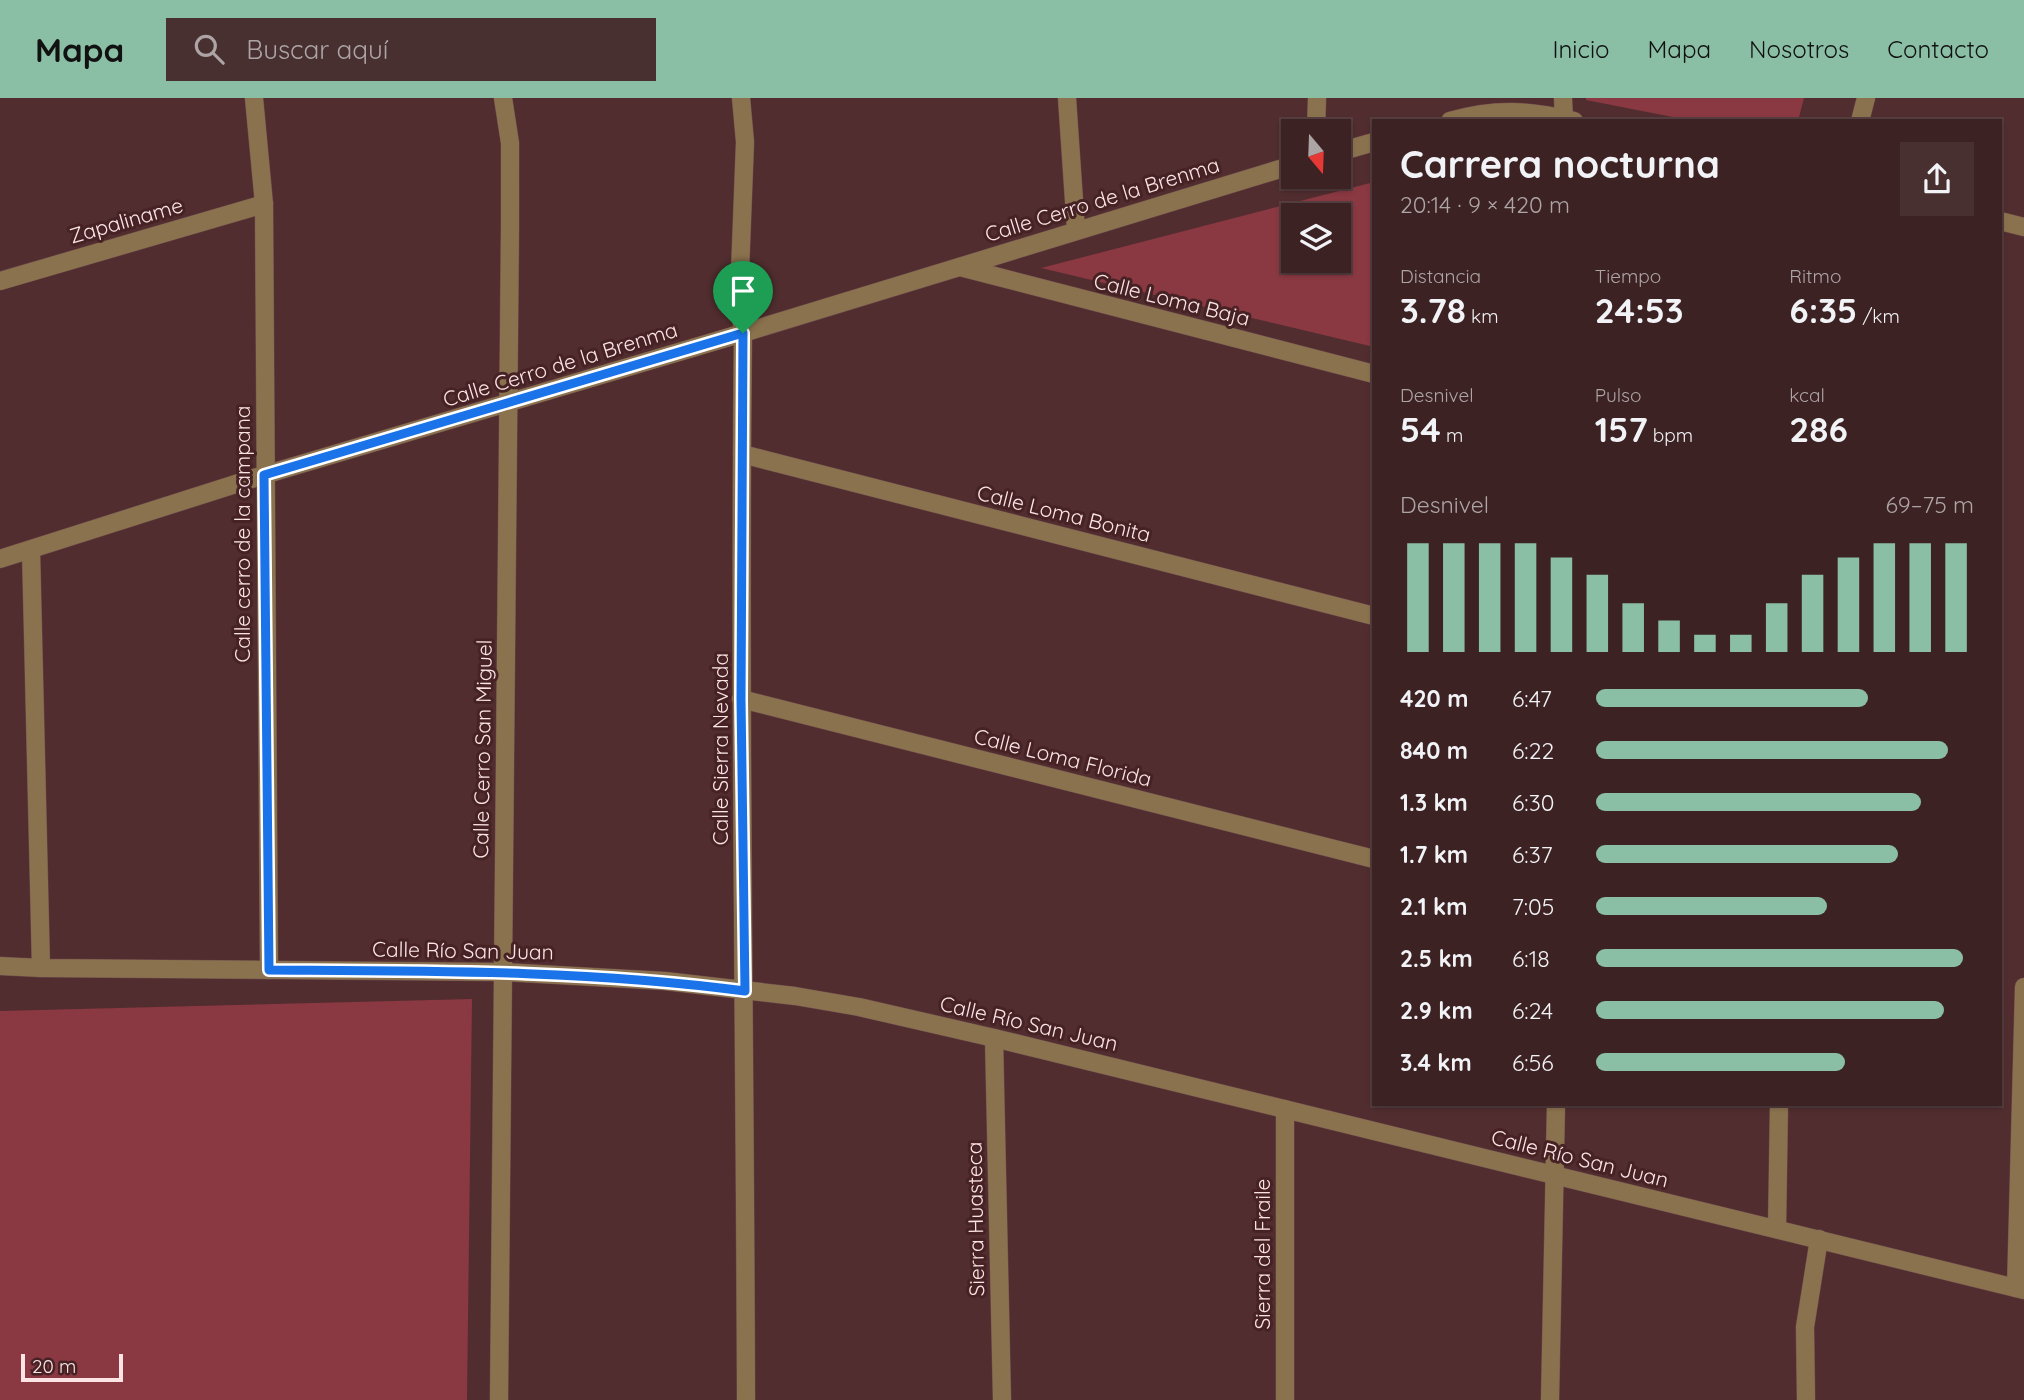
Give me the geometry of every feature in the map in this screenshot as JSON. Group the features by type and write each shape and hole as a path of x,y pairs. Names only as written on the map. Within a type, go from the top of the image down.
{"street":[{"name":"Calle cerro de la campana","path":"254,98 264,204 269,970"},
{"name":"Calle Cerro San Miguel","path":"499,1400 510,143 503,98"},
{"name":"Calle Sierra Nevada","path":"741,98 746,142 740,298 743,333 741,699 746,1400"},
{"path":"1067,98 1076,230"},
{"path":"1317,98 1317,119"},
{"path":"1563,98 1567,119"},
{"path":"1861,119 1866,98"},
{"path":"1457,119 1477,113 1512,110 1562,119"},
{"path":"1351,149 1372,143"},
{"name":"Calle Cerro de la Brenma","path":"0,559 264,475 743,333 1281,169"},
{"name":"Zapaliname","path":"0,281 264,204"},
{"path":"2002,222 2024,227"},
{"name":"Calle Loma Baja","path":"960,267 1372,373"},
{"name":"Calle Loma Bonita","path":"742,454 1372,615"},
{"path":"31,550 41,968"},
{"name":"Calle Loma Florida","path":"741,699 1372,858"},
{"name":"Calle Río San Juan","path":"0,966 502,972 664,981 859,1007 2020,1289"},
{"path":"2020,1289 2024,987"},
{"name":"Sierra Huasteca","path":"994,1038 1002,1400"},
{"path":"1550,1400 1556,1106"},
{"path":"1777,1229 1779,1106"},
{"name":"Sierra del Fraile","path":"1284,1109 1285,1400"},
{"path":"1806,1400 1805,1327 1819,1240"}],"shaded area":[{"path":"1804,98 1799,119 1683,119 1586,100"},
{"path":"1372,183 1372,347 1041,268 1281,206 1281,273 1351,273 1351,203 1293,203"},
{"path":"472,999 467,1400 0,1400 0,1011"}],"route":[{"path":"743,333 741,699 745,991 664,981 502,972 269,970 264,475 743,333"}]}
